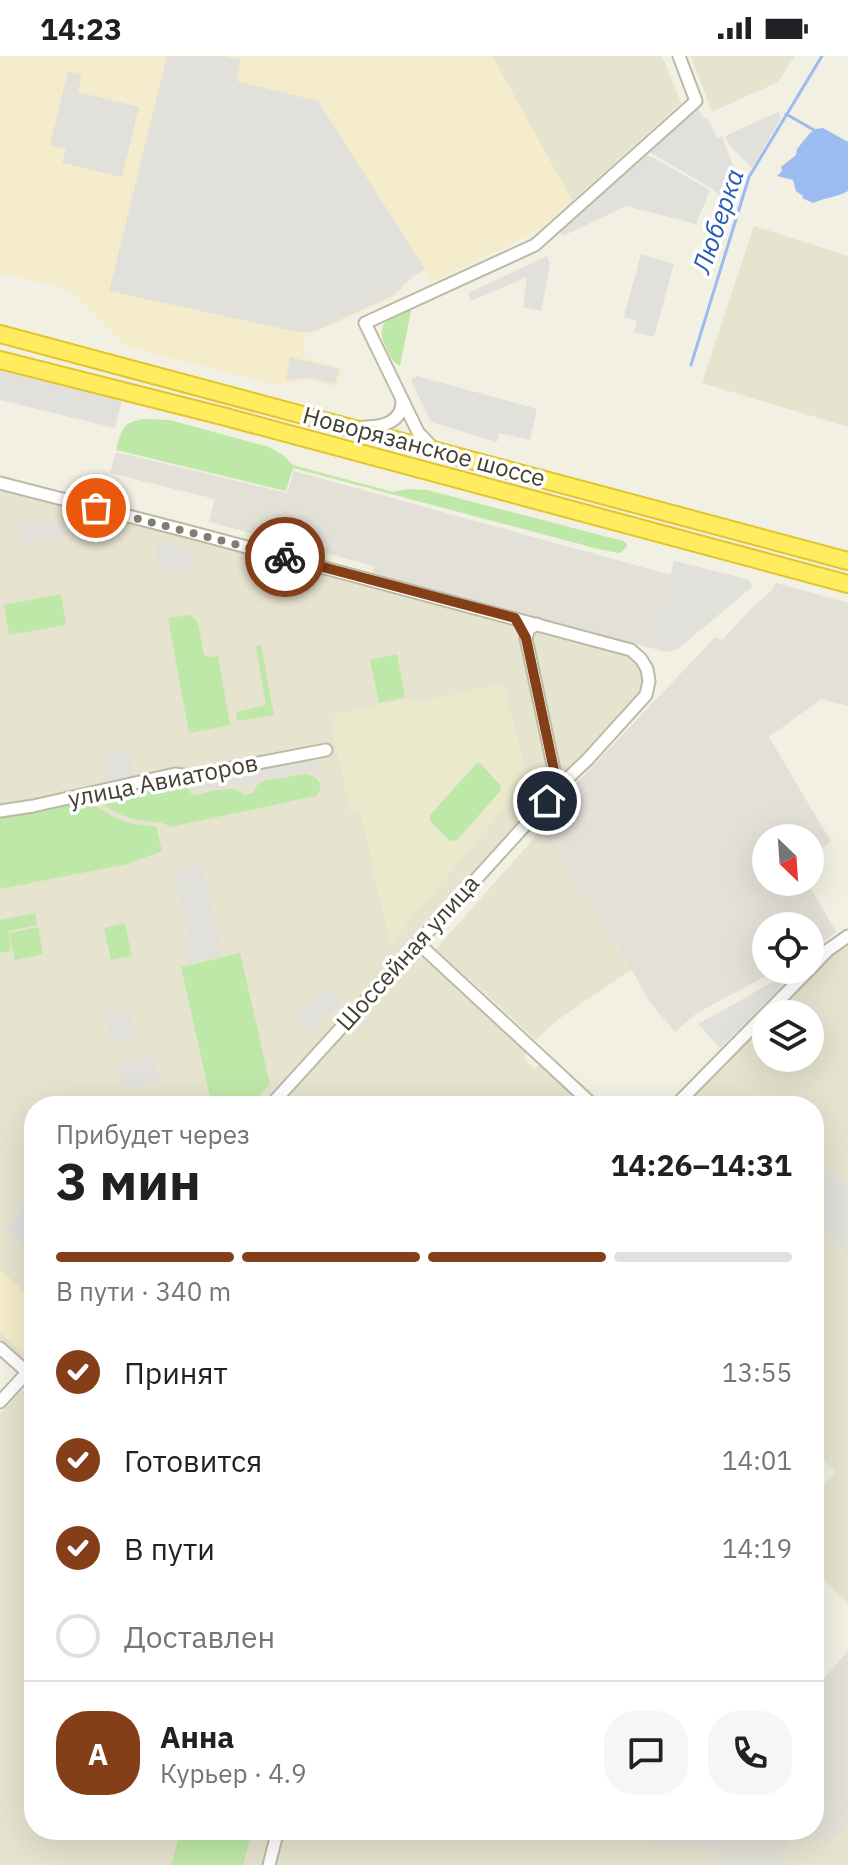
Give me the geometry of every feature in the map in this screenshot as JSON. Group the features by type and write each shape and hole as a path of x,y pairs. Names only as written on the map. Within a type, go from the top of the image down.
{"highway":[{"name":"Новорязанское шоссе","path":"0,334 848,561"},
{"name":"Новорязанское шоссе","path":"0,360 226,417 848,584"}],"street":[{"path":"444,452 432,447 418,432 365,323 535,245 696,101 679,56"},
{"path":"379,350 376,328 383,313"},
{"path":"347,426 386,425 400,415 402,399"},
{"name":"Шоссейная улица","path":"0,483 631,650 647,669 649,681 646,695 279,1096"},
{"path":"515,618 526,638 551,754 554,780 547,801"},
{"path":"526,638 529,629 537,624"},
{"name":"улица Авиаторов","path":"0,811 175,774 190,776 326,750"},
{"path":"551,754 560,761 572,764 587,760"},
{"path":"824,954 848,936"},
{"path":"418,943 583,1096"},
{"path":"685,1096 796,984"},
{"path":"0,1348 24,1365"},
{"path":"0,1402 24,1376"},
{"path":"269,1865 275,1840"}],"shaded area":[{"path":"0,56 492,56 572,201 536,232 432,282 425,270 396,296 319,331 304,334 305,358 343,368 337,387 310,380 277,385 128,347 68,289 0,273"},
{"path":"167,56 225,56 241,60 237,81 318,101 425,269 410,278 394,295 309,332 297,332 109,291"},
{"path":"492,56 662,56 681,103 572,201"},
{"path":"691,56 795,56 778,82 712,112"},
{"path":"68,71 82,74 78,92 139,107 122,177 62,163 66,149 50,145"},
{"path":"696,103 717,138 722,136 735,171 736,196 729,204 711,188 643,151"},
{"path":"778,112 781,118 752,168 729,145 725,136"},
{"path":"641,154 710,190 696,224 626,206 563,236 556,228"},
{"path":"754,226 848,256 848,427 702,383"},
{"path":"641,254 674,264 654,337 634,332 637,321 624,317"},
{"path":"547,256 550,264 541,311 523,307 527,277 471,301 468,293"},
{"path":"290,357 339,369 335,384 310,378 286,380"},
{"path":"0,369 122,400 115,428 0,400"},
{"path":"417,376 537,409 530,440 499,433 497,442 431,422 412,383"},
{"path":"116,452 287,493 294,471 671,575 651,648 373,573 374,566 209,522 215,499 110,473"},
{"path":"0,486 631,655 645,673 641,696 277,1096 24,1096 24,1360 0,1339"},
{"path":"32,519 65,523 67,535 20,545 16,522"},
{"path":"155,542 195,552 190,574 159,570"},
{"path":"674,561 750,580 752,587 678,649 667,652 651,648"},
{"path":"776,583 848,603 848,706 821,699 769,737 820,824 752,824 752,896 815,896 836,932 824,941 824,912 752,912 752,983 697,1013 675,1032 649,1001 627,961 537,825 715,637 722,640"},
{"path":"503,683 528,780 390,944 360,810 350,811 332,729 335,714 409,699 420,702"},
{"path":"128,750 134,778 107,784 102,755"},
{"path":"316,753 319,769 193,793 190,777"},
{"path":"541,830 632,969 556,1021 536,1040 436,949"},
{"path":"824,830 831,842 824,846"},
{"path":"201,865 223,955 187,964 181,941 189,938 174,870"},
{"path":"848,943 848,1603 824,1580 824,1485 836,1472 824,1461 824,1096 694,1096 752,1035 752,1072 824,1072 824,1000 785,1000 800,984 824,984 824,959"},
{"path":"419,955 526,1052 524,1059 534,1069 540,1064 573,1096 289,1096"},
{"path":"769,984 784,984 768,1000 752,1000 752,1016 720,1048 698,1024"},
{"path":"328,987 342,1001 309,1033 295,1019"},
{"path":"130,1009 136,1037 112,1042 105,1015"},
{"path":"154,1057 159,1081 123,1089 118,1065"},
{"path":"830,1168 848,1185 848,1254 824,1231 824,1174"},
{"path":"23,1199 24,1246 4,1229 23,1208"},
{"path":"0,1270 24,1291 24,1350 22,1352 0,1333"},
{"path":"24,1389 24,1840 660,1840 717,1851 717,1865 0,1865 0,1414"},
{"path":"848,1651 848,1824 828,1845 821,1840 824,1840 824,1678"},
{"path":"848,1824 848,1865 775,1865 792,1840 821,1840 828,1845"},
{"path":"642,1840 792,1840 775,1865 717,1865 714,1864 716,1851 681,1844 678,1849"}],"green space":[{"path":"410,308 400,366 389,354 382,337 383,325"},
{"path":"143,419 170,420 269,447 293,465 393,492 427,490 623,541 627,547 620,553 602,550 293,468 286,491 116,450 124,428"},
{"path":"61,594 66,625 9,635 4,605"},
{"path":"191,615 198,623 204,655 218,656 230,725 189,733 168,618"},
{"path":"261,645 274,715 237,721 236,712 266,705 256,647"},
{"path":"397,654 405,697 379,703 370,660"},
{"path":"477,763 500,785 501,790 457,840 450,841 430,821 430,815"},
{"path":"305,774 319,782 316,796 170,827 122,815 102,803 102,799 113,793 177,780 183,781 191,794 227,789 244,795 254,793 256,786 264,781"},
{"path":"82,795 120,820 156,826 162,851 127,864 0,889 0,811"},
{"path":"35,913 37,925 8,931 11,951 0,953 0,920"},
{"path":"125,923 132,956 111,960 104,928"},
{"path":"38,927 43,954 15,960 9,933"},
{"path":"240,953 270,1084 259,1096 210,1096 181,967"},
{"path":"178,1840 250,1840 243,1865 171,1865"}],"water":[{"path":"823,128 848,142 848,191 813,203 802,198 793,180 777,176 809,134"}],"waterway":[{"name":"Люберка","path":"691,365 749,177 822,56"},
{"path":"786,114 814,130"}],"way so far":[{"path":"96,508 285,557"}],"route":[{"path":"285,557 515,618 526,638 554,770 547,801"}]}
